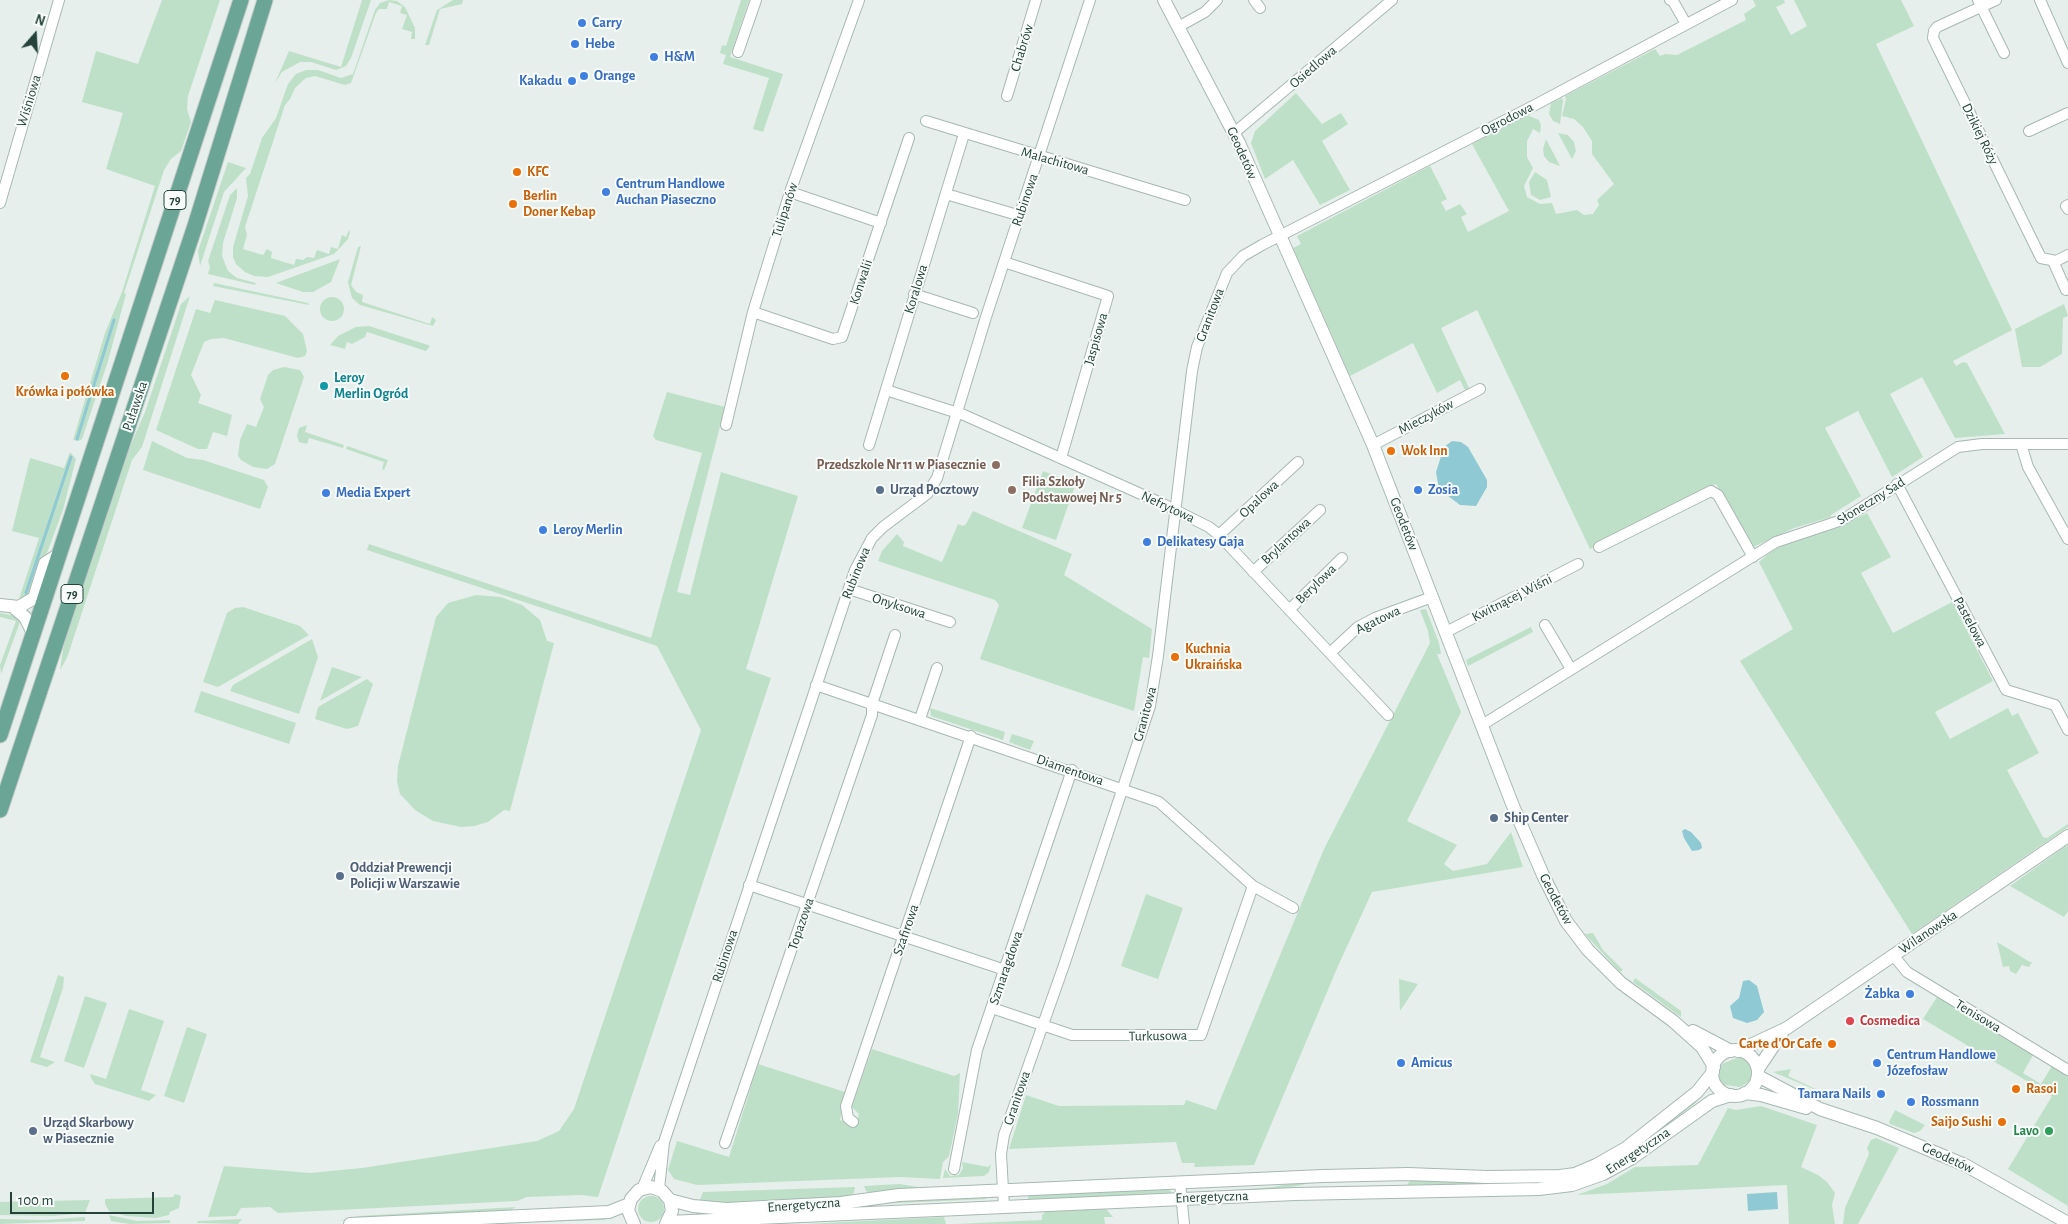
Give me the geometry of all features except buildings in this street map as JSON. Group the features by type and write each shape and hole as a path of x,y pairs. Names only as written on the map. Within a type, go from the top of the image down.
{"main road":[{"name":"Puławska","path":"0,735 241,0"},
{"name":"Puławska","path":"0,810 192,235 265,0"}],"street":[{"name":"Wiśniowa","path":"0,203 59,0"},
{"path":"738,52 756,0"},
{"name":"Tulipanów","path":"726,425 753,312 790,192 859,0"},
{"name":"Chabrów","path":"1008,96 1036,0"},
{"name":"Rubinowa","path":"659,1190 664,1142 859,560 870,540 883,526 926,494 937,478 1004,262 1041,156 1090,0"},
{"name":"Geodetów","path":"1164,0 1234,133 1373,445 1542,875 1566,921 1588,950 1620,982 1673,1021 1702,1047 1713,1070"},
{"path":"1178,27 1205,12 1218,0"},
{"name":"Osiedlowa","path":"1234,133 1392,0"},
{"path":"1672,0 1686,24"},
{"name":"Ogrodowa","path":"1281,235 1732,0"},
{"name":"Dzikiej Róży","path":"1996,0 1980,4 1937,27 1933,38 2041,258 2053,261"},
{"path":"2040,0 2068,63"},
{"path":"1980,4 2004,53"},
{"path":"2029,132 2068,113"},
{"name":"Malachitowa","path":"926,121 1185,200"},
{"name":"Koralowa","path":"868,445 964,134"},
{"name":"Konwalii","path":"753,312 833,339 842,337 909,138"},
{"path":"790,192 881,223"},
{"path":"946,194 1014,214"},
{"path":"2068,205 2066,206 2068,209"},
{"name":"Granitowa","path":"1004,1207 1002,1144 1150,706 1176,511 1192,371 1197,347 1227,273 1243,256 1281,235"},
{"path":"2066,290 2053,261 2068,255"},
{"name":"Jaspisowa","path":"1004,262 1108,296 1061,458"},
{"path":"914,294 973,313"},
{"name":"Mieczyków","path":"1373,445 1480,389"},
{"name":"Nefrytowa","path":"886,390 957,412 1209,527 1219,535 1388,715"},
{"name":"Słoneczny Sad","path":"1482,725 1776,542 1842,520 1958,447 1982,444 2021,444"},
{"path":"2068,444 2021,444 2028,467 2068,539"},
{"name":"Opalowa","path":"1219,535 1298,462"},
{"name":"Pastelowa","path":"1897,484 2006,690 2055,705 2068,730"},
{"path":"1599,547 1711,491 1718,495 1752,557"},
{"name":"Brylantowa","path":"1253,572 1320,510"},
{"path":"6,606 24,604 34,598 45,563 61,553"},
{"name":"Berylowa","path":"1289,610 1342,558"},
{"name":"Kwitnącej Wiśni","path":"1446,632 1578,564"},
{"name":"Onyksowa","path":"849,589 950,622"},
{"name":"Agatowa","path":"1330,653 1358,627 1375,618 1432,597"},
{"path":"6,606 26,617 34,635"},
{"path":"1545,625 1571,669"},
{"name":"Topazowa","path":"725,1143 872,715 872,704 895,635"},
{"path":"920,719 937,668"},
{"name":"Diamentowa","path":"816,685 1072,770 1159,802 1172,811 1253,886 1293,908"},
{"name":"Szafirowa","path":"853,1122 848,1118 846,1106 971,736"},
{"name":"Szmaragdowa","path":"954,1169 977,1050 1072,770"},
{"name":"Wilanowska","path":"1734,1051 1787,1028 2068,836"},
{"path":"749,885 1005,970"},
{"name":"Turkusowa","path":"992,1008 1072,1035 1201,1035 1253,886"},
{"name":"Tenisowa","path":"1893,956 1907,972 2068,1070"},
{"name":"Geodetów","path":"1673,1021 1683,1024 1718,1046 1734,1051"},
{"name":"Wilanowska","path":"1758,1073 1787,1028"},
{"path":"1734,1051 1751,1057 1758,1073 1754,1086 1745,1094 1731,1095 1718,1088 1713,1070 1721,1056 1734,1051"},
{"name":"Energetyczna","path":"659,1190 670,1200 693,1206 726,1209 841,1203 899,1196 1180,1183 1408,1174 1504,1177 1575,1174 1596,1165 1626,1148 1697,1092 1713,1070"},
{"name":"Geodetów","path":"1758,1073 1778,1089 1820,1109 1928,1148 2011,1189 2068,1223"},
{"name":"Geodetów","path":"1745,1094 1774,1098 1801,1107 1820,1109"},
{"name":"Energetyczna","path":"670,1200 672,1211 667,1223 1181,1198 1394,1190 1539,1189 1572,1185 1603,1174 1632,1158 1712,1101 1731,1095"},
{"name":"Rubinowa","path":"642,1189 658,1148 664,1142"},
{"path":"1180,1183 1184,1224"},
{"path":"634,1224 629,1216 629,1204 635,1194 642,1189 651,1187 659,1190"},
{"path":"350,1224 609,1212 629,1204"}],"green space":[{"path":"162,0 220,0 188,96 187,109 191,122 181,151 171,159 164,170 124,293 126,294 108,361 82,439 79,441 73,440 105,333 122,292 155,186 106,169 123,113 82,102 96,51 138,64"},
{"path":"362,0 371,0 351,58 346,66 336,70 311,62 300,62 282,72 275,83 289,51 341,67"},
{"path":"389,0 397,1 405,7 415,28 415,39 411,39 412,32 402,29 407,15 400,13 402,6 389,2 387,9 379,9 376,13 351,83 345,85 315,76 306,78 295,88 285,105 245,227 247,235 243,249 263,255 267,249 272,252 271,258 294,265 296,259 314,258 317,250 329,254 331,247 338,249 342,235 346,237 349,230 348,239 334,254 268,277 254,276 245,272 236,264 233,257 233,247 248,196 246,178 250,174 262,138 276,118 288,84 296,74 306,70 318,70 341,78 353,74 375,10 380,3"},
{"path":"453,0 463,0 462,4 440,9 429,45 425,45 437,10"},
{"path":"741,0 749,0 730,57 783,74 763,132 753,129 769,78 723,64 726,55 720,53 722,45 726,46"},
{"path":"1753,0 1784,0 1785,3 1776,7 1791,35 1807,26 1794,0 1901,0 1914,26 1876,44 2012,330 1953,361 1956,366 1963,362 1967,363 2005,434 1955,438 1922,377 1890,394 1923,457 1892,477 1858,411 1825,428 1861,496 1831,515 1831,517 1794,528 1751,548 1716,484 1590,549 1477,310 1441,328 1470,390 1466,392 1460,380 1437,393 1413,343 1350,376 1293,248 1301,244 1297,236 1430,166 1447,199 1441,202 1446,211 1460,204 1467,214 1461,217 1468,232 1509,211 1472,144 1527,115 1539,120 1541,126 1540,133 1533,129 1527,141 1527,157 1533,168 1524,186 1527,197 1540,204 1552,203 1556,214 1577,210 1584,215 1593,214 1599,205 1597,200 1614,184 1592,154 1592,141 1583,127 1574,119 1562,116 1565,96 1655,49 1660,56 1665,54 1677,55 1746,20 1744,14 1756,6"},
{"path":"1296,93 1322,124 1341,113 1348,124 1322,141 1350,190 1320,205 1293,160 1265,179 1251,143 1255,131"},
{"path":"1562,98 1560,124 1553,121 1549,114 1551,103"},
{"path":"1558,133 1568,135 1574,142 1576,151 1572,159"},
{"path":"1546,139 1560,166 1549,162 1544,156 1543,149"},
{"path":"228,162 246,168 224,192 200,266 198,251"},
{"path":"1535,172 1547,180 1551,197 1540,200 1531,195 1529,182"},
{"path":"237,188 237,198 223,243 222,256 228,271 237,278 256,283 255,285 208,274 210,267 208,261 230,195"},
{"path":"361,246 351,285 356,292 363,295 362,302 430,324 432,317 436,320 433,326 360,305 352,298 348,282 358,247"},
{"path":"340,259 331,282 313,292 303,292 276,283"},
{"path":"214,283 308,303 309,305 213,286"},
{"path":"190,296 142,447 132,460 67,658 60,670 64,643 123,463 145,412 181,304"},
{"path":"332,297 340,301 344,309 340,317 332,321 324,317 320,309 324,301"},
{"path":"215,300 285,316 303,334 307,351 305,356 298,358 224,338 211,339 204,342 191,375 201,395 198,403 232,415 227,436 213,432 207,449 198,449 156,430 196,309 210,313"},
{"path":"2064,304 2068,316 2063,318 2062,354 2040,367 2022,367 2015,329"},
{"path":"369,326 430,346 426,351 367,332 365,337 352,344 347,342 345,349 330,345 338,336 356,327"},
{"path":"284,367 300,370 304,377 275,464 267,469 253,467 238,456 240,440 247,424 256,427 264,407 260,399 268,375 273,370"},
{"path":"667,392 725,407 677,592 690,595 721,472 798,496 746,669 771,678 598,1197 581,1195 527,1197 517,1201 278,1213 270,1207 241,1208 236,1216 208,1217 224,1166 310,1173 362,1168 537,1141 559,1131 574,1109 701,730 657,646 367,550 369,544 651,638 702,453 656,440 653,436"},
{"path":"307,425 305,432 344,445 343,448 309,438 307,444 299,442 297,436 299,428"},
{"path":"152,441 187,458 203,460 264,480 268,487 260,509 143,470"},
{"path":"347,446 388,460 384,470 382,469 384,462 346,449"},
{"path":"70,452 76,459 63,510 31,595 22,600 19,599 39,538 12,531 30,458 64,468"},
{"path":"1043,471 1076,483 1056,540 1022,528"},
{"path":"973,511 1072,554 1064,575 1152,629 1149,658 1143,657 1134,711 980,659 999,605 995,600 878,561 882,551 897,534 904,542 903,546 942,562 958,524 963,526 966,524"},
{"path":"1867,513 1891,557 1861,573 1893,633 1952,602 1993,681 1935,712 1950,739 2008,708 2012,716 2018,713 2039,753 2007,770 2043,837 2047,838 2068,824 2068,827 1912,934 1740,661 1793,629 1759,562 1773,550 1799,539 1837,528"},
{"path":"476,595 501,597 522,605 540,620 547,641 554,643 510,811 504,810 488,822 461,827 433,821 415,810 400,794 397,781 398,766 436,617 448,603"},
{"path":"243,607 300,626 309,635 218,687 203,682 227,613 235,608"},
{"path":"1426,609 1439,643 1441,654 1437,654 1461,712 1407,821 1457,845 1444,864 1453,871 1487,864 1511,832 1523,867 1372,892 1338,966 1254,1165 1194,1167 1195,1163 1182,1163 1176,1142 1009,1149 1026,1095 1059,1106 1184,1105 1186,1100 1216,1110 1324,849 1430,643 1428,631 1420,610"},
{"path":"0,613 15,616 20,622 1,674 0,665 16,621 0,617"},
{"path":"1531,627 1533,632 1468,666 1466,660"},
{"path":"312,639 318,657 299,714 230,691 233,685"},
{"path":"332,667 362,677 320,701"},
{"path":"367,679 373,684 358,726 347,729 315,719 318,707"},
{"path":"201,691 296,723 289,744 194,712"},
{"path":"930,708 1005,732 1003,740 931,716"},
{"path":"1012,734 1034,741 1030,750 1009,742"},
{"path":"2068,846 2068,911 2064,917 2010,886"},
{"path":"1146,894 1183,908 1158,979 1121,966"},
{"path":"1593,933 1603,950 1623,970 1620,972 1585,934"},
{"path":"1997,942 2032,962 2029,967 2022,965 2016,974 2010,971 2009,966 2003,967"},
{"path":"58,975 64,977 63,988 40,1057 55,1062 47,1067 30,1062"},
{"path":"1635,978 1681,1011 1681,1017 1633,982"},
{"path":"1399,979 1418,984 1400,1011"},
{"path":"85,996 107,1003 84,1068 64,1061"},
{"path":"1937,997 2033,1055 2023,1073 2041,1084 2052,1066 2068,1076 2068,1206 2008,1169 2052,1096 1923,1019"},
{"path":"129,1009 164,1021 141,1090 156,1095 149,1101 95,1084 90,1074 106,1079"},
{"path":"187,1027 207,1034 184,1103 164,1096"},
{"path":"872,1049 954,1076 960,1073 958,1114 949,1156 943,1162 940,1179 900,1177 697,1185 674,1179 668,1170 677,1141 729,1157 758,1064 845,1092 840,1120 856,1125 859,1114 852,1107"},
{"path":"1742,1056 1749,1059 1753,1067 1750,1081 1740,1087 1719,1086 1716,1081 1717,1069 1724,1063"},
{"path":"1791,1069 1788,1076 1830,1096 1773,1072"},
{"path":"1696,1100 1697,1102 1626,1156 1604,1169 1579,1178 1537,1184 1407,1185 1411,1179 1531,1182 1582,1175 1605,1166 1629,1152"},
{"path":"1761,1106 1817,1125 1801,1167 1818,1175 1827,1182 1835,1193 1832,1205 1835,1224 1789,1224 1787,1185 1577,1195 1607,1184 1635,1167 1698,1165 1728,1108 1736,1110"},
{"path":"1895,1110 1925,1125 1920,1131 1914,1133 1890,1124 1889,1122"},
{"path":"1876,1138 1899,1148 1858,1224 1843,1224 1845,1208 1869,1154 1867,1148 1871,1140"},
{"path":"962,1162 988,1167 991,1164 989,1172 984,1176 943,1178 945,1169 950,1176 959,1175 963,1168"},
{"path":"1376,1179 1376,1181 1312,1183 1280,1189 1195,1193 1273,1187 1304,1181"},
{"path":"900,1184 918,1187 872,1194 866,1191 864,1186"},
{"path":"855,1187 854,1193 849,1196 725,1204 699,1202 703,1192"},
{"path":"1166,1189 1171,1191 1171,1194 1028,1201 1028,1195"},
{"path":"175,1194 181,1196 179,1208 170,1212 169,1215 156,1218 126,1216 109,1211 105,1204 105,1199 173,1197"},
{"path":"651,1196 660,1200 664,1209 660,1218 651,1222 642,1218 638,1209 642,1200"},
{"path":"987,1197 986,1199 879,1204 851,1210 696,1216 697,1211 721,1214 877,1202"},
{"path":"90,1200 85,1213 53,1216 0,1215 0,1202"},
{"path":"516,1207 509,1211 409,1215 340,1221 359,1216"},
{"path":"1106,1209 1113,1217 1104,1217 1105,1224 955,1224 1042,1220 1042,1215 1045,1212"},
{"path":"109,1215 137,1221 170,1220 170,1223 130,1224 111,1221"},
{"path":"85,1217 85,1221 0,1224 0,1219 45,1220"},
{"path":"944,1217 946,1224 805,1224"},
{"path":"604,1218 605,1220 463,1224"},
{"path":"242,1219 238,1224 197,1223 198,1221"}],"water":[{"path":"1452,441 1461,442 1468,447 1487,480 1487,487 1476,506 1460,505 1439,489 1436,472 1444,447"},
{"path":"1685,829 1691,832 1701,843 1702,848 1692,851 1684,838 1682,831"},
{"path":"1749,980 1757,986 1764,1012 1757,1020 1747,1023 1733,1018 1730,1006 1739,998 1743,981"},
{"path":"1777,1192 1778,1209 1748,1211 1747,1194"}],"waterway":[{"path":"77,439 114,320"},
{"path":"26,593 71,457"}],"place":[{"name":"Carry","path":"582,23"},
{"name":"Hebe","path":"575,44"},
{"name":"H&M","path":"654,57"},
{"name":"Orange","path":"584,76"},
{"name":"Kakadu","path":"572,81"},
{"name":"KFC","path":"517,172"},
{"name":"Centrum Handlowe Auchan Piaseczno","path":"606,192"},
{"name":"Berlin Doner Kebap","path":"513,204"},
{"name":"Krówka i połówka","path":"65,376"},
{"name":"Leroy Merlin Ogród","path":"324,386"},
{"name":"Wok Inn","path":"1391,451"},
{"name":"Przedszkole Nr 11 w Piasecznie","path":"996,465"},
{"name":"Urząd Pocztowy","path":"880,490"},
{"name":"Filia Szkoły Podstawowej Nr 5","path":"1012,490"},
{"name":"Zosia","path":"1418,490"},
{"name":"Media Expert","path":"326,493"},
{"name":"Leroy Merlin","path":"543,530"},
{"name":"Delikatesy Gaja","path":"1147,542"},
{"name":"Kuchnia Ukraińska","path":"1175,657"},
{"name":"Ship Center","path":"1494,818"},
{"name":"Oddział Prewencji Policji w Warszawie","path":"340,876"},
{"name":"Żabka","path":"1910,994"},
{"name":"Cosmedica","path":"1850,1021"},
{"name":"Carte d'Or Cafe","path":"1832,1044"},
{"name":"Amicus","path":"1401,1063"},
{"name":"Centrum Handlowe Józefosław","path":"1877,1063"},
{"name":"Rasoi","path":"2016,1089"},
{"name":"Tamara Nails","path":"1881,1094"},
{"name":"Rossmann","path":"1911,1102"},
{"name":"Saijo Sushi","path":"2002,1122"},
{"name":"Urząd Skarbowy w Piasecznie","path":"33,1131"},
{"name":"Lavo","path":"2049,1131"}]}
